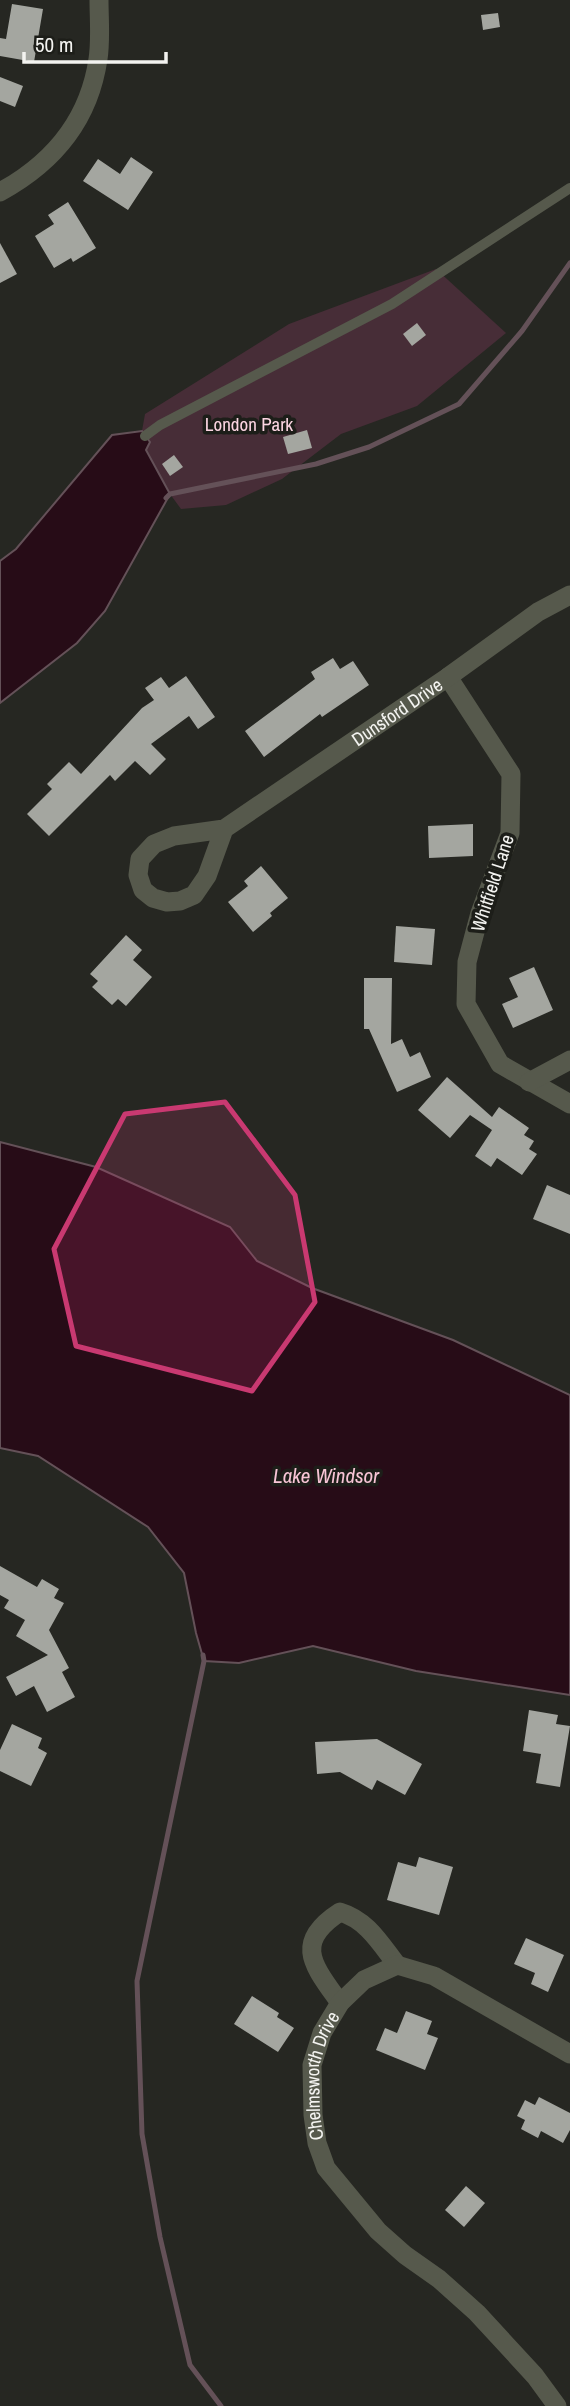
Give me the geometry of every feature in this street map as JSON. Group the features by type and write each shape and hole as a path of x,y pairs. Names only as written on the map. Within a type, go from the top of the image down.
{"street":[{"path":"0,192 23,179 55,153 83,113 98,59 99,0"},
{"name":"Dunsford Drive","path":"224,829 207,876 194,895 180,901 167,902 153,898 143,890 138,875 140,859 154,844 174,836 224,829 448,677 538,612 570,595"},
{"name":"Whitfield Lane","path":"448,677 511,774 510,833 480,913 467,962 466,1004 500,1064 570,1104"},
{"path":"529,1082 570,1060"},
{"path":"340,2003 313,1964 310,1949 314,1936 326,1921 340,1912 366,1925 397,1965 434,1976 570,2054"},
{"name":"Chelmsworth Drive","path":"397,1965 364,1980 340,2003 321,2033 312,2065 313,2116 317,2143 326,2168 378,2231 477,2312 535,2376 558,2406"}],"lane":[{"path":"145,436 160,425 392,304 570,188"}],"highlighted area":[{"path":"225,1102 295,1195 315,1302 252,1391 76,1346 54,1249 125,1114"}],"green space":[{"name":"London Park","path":"436,269 506,333 417,406 341,434 282,479 226,505 181,509 146,450 150,441 142,431 145,414 289,324"}],"water":[{"path":"142,431 150,442 146,450 170,494 105,611 77,643 0,703 0,561 16,549 112,435"},
{"name":"Lake Windsor","path":"0,1142 96,1167 230,1227 257,1261 312,1288 453,1340 570,1395 570,1695 416,1671 313,1646 239,1663 204,1661 184,1573 148,1527 38,1456 0,1448"}],"building":[{"path":"12,4 43,9 34,62 0,56 0,38 6,39"},
{"path":"498,13 500,27 483,30 481,15"},
{"path":"0,77 23,86 15,107 0,101"},
{"path":"131,157 153,172 128,210 83,181 98,159 120,174"},
{"path":"68,202 96,248 73,262 71,258 54,268 35,236 54,224 48,215"},
{"path":"0,243 17,274 0,283"},
{"path":"417,323 426,335 412,346 403,334"},
{"path":"307,430 312,448 288,454 283,437"},
{"path":"174,455 183,467 170,476 162,464"},
{"path":"333,658 340,669 353,661 369,685 322,717 320,714 264,757 245,731 315,679 311,672"},
{"path":"186,676 215,717 198,729 189,716 151,744 166,759 150,775 135,761 115,781 110,775 49,836 27,814 52,789 47,784 69,762 81,774 142,708 154,700 145,688 161,677 169,688"},
{"path":"473,824 473,856 429,858 428,826"},
{"path":"261,866 288,898 253,932 228,902 248,886 244,881"},
{"path":"396,926 435,929 432,965 394,962"},
{"path":"126,935 142,950 133,960 152,977 126,1006 118,999 112,1005 92,987 98,981 90,974"},
{"path":"534,967 553,1010 513,1028 502,1004 518,997 509,978"},
{"path":"364,978 392,978 391,1044 402,1039 410,1057 420,1052 431,1077 397,1092 369,1029 364,1029"},
{"path":"447,1077 492,1117 499,1107 529,1128 524,1135 534,1141 529,1149 537,1154 522,1175 497,1158 491,1167 475,1156 492,1130 470,1115 450,1138 418,1110"},
{"path":"547,1185 570,1195 570,1234 533,1219"},
{"path":"0,1566 37,1587 42,1579 59,1589 54,1598 64,1603 49,1630 69,1668 62,1672 75,1697 47,1712 34,1686 16,1696 6,1677 48,1655 16,1636 25,1620 4,1608 9,1600 0,1595"},
{"path":"529,1710 558,1715 556,1724 570,1726 560,1787 536,1783 541,1754 523,1751"},
{"path":"12,1724 42,1738 38,1748 47,1753 31,1786 0,1771 0,1750"},
{"path":"377,1739 422,1764 405,1795 377,1780 372,1790 340,1772 317,1774 315,1742"},
{"path":"419,1857 453,1867 439,1915 387,1900 398,1862 416,1867"},
{"path":"526,1938 564,1955 548,1992 531,1984 535,1973 514,1964"},
{"path":"252,1996 279,2013 277,2017 294,2028 278,2052 234,2024"},
{"path":"406,2011 432,2021 427,2034 438,2038 425,2070 376,2050 385,2028 397,2033"},
{"path":"539,2097 570,2113 570,2130 563,2143 541,2131 538,2138 521,2129 525,2120 517,2116 525,2100 535,2105"},
{"path":"466,2186 485,2203 464,2227 445,2210"}],"waterway":[{"path":"166,498 170,494 316,464 369,447 459,404 522,331 570,263"},
{"path":"203,1655 204,1661 137,1981 142,2134 160,2237 190,2365 221,2406"}]}
